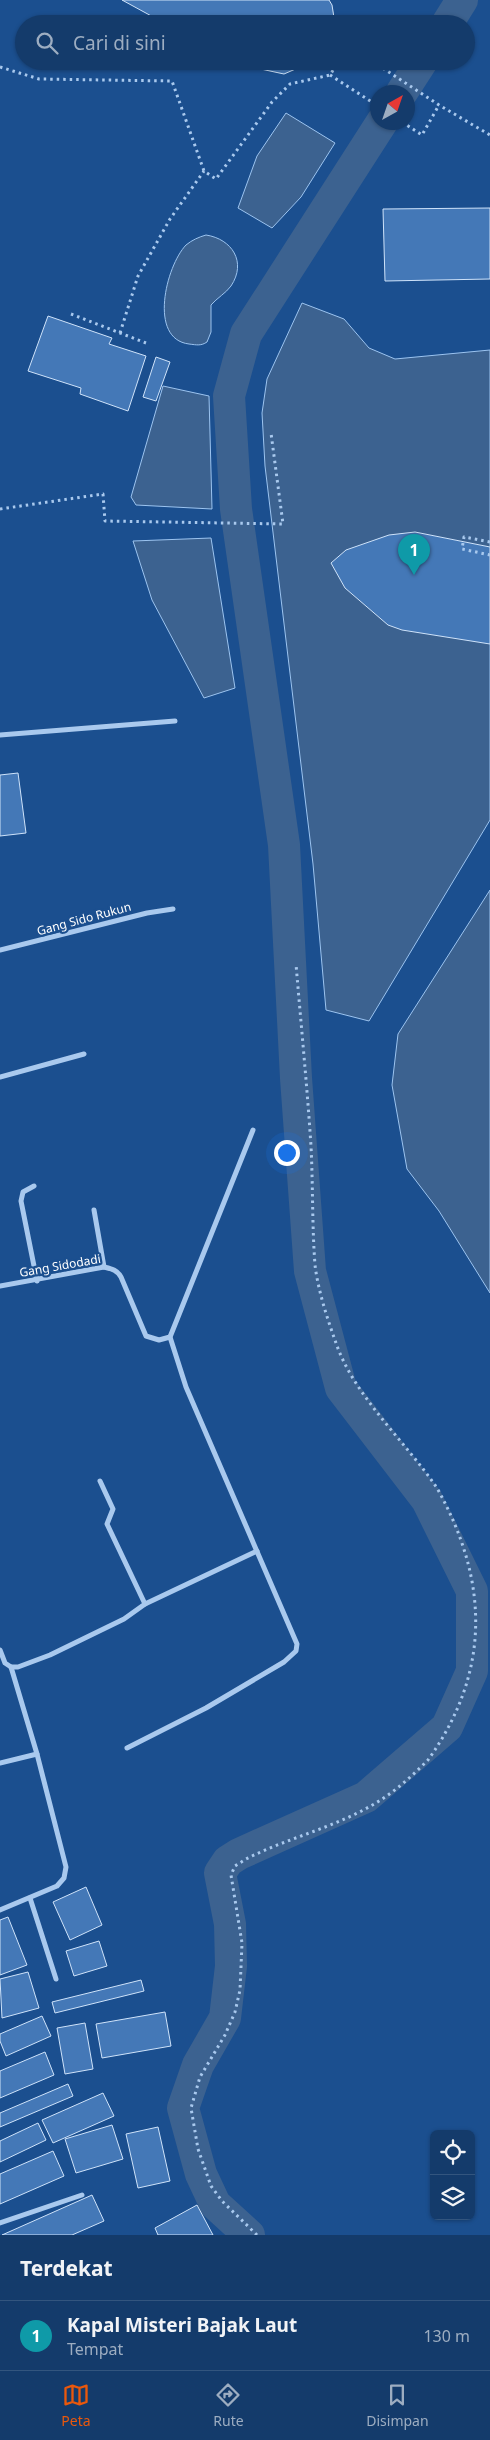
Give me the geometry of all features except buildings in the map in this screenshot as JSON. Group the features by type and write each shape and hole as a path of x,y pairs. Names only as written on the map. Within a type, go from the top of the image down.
{"street":[{"path":"0,735 175,721"},
{"name":"Gang Sido Rukun","path":"0,950 147,913 173,909"},
{"path":"0,1077 84,1054"},
{"path":"127,1748 226,1696 284,1662 296,1652 296,1636 278,1600 186,1387 170,1337 253,1130"},
{"path":"34,1186 23,1192 21,1201 37,1281"},
{"path":"94,1210 104,1267"},
{"name":"Gang Sidodadi","path":"0,1286 37,1281 104,1267 118,1271 146,1336 159,1340 170,1337"},
{"path":"100,1481 113,1509 107,1524 145,1604"},
{"path":"0,1650 5,1663 11,1667 18,1667 58,1651 124,1619 145,1604 257,1551"},
{"path":"0,1910 57,1886 64,1878 66,1867 37,1754 11,1667"},
{"path":"0,1763 37,1754"},
{"path":"30,1898 56,1979"},
{"path":"0,2222 82,2195"}],"path":[{"path":"0,67 39,79 172,81 204,171 216,179 272,102 290,84 330,76 370,101"},
{"path":"330,76 334,70"},
{"path":"386,70 439,105 490,134"},
{"path":"414,130 422,135 439,105"},
{"path":"120,333 138,276 170,219 204,171"},
{"path":"71,314 146,343"},
{"path":"0,509 103,494 105,521 283,524 271,433"},
{"path":"490,542 464,537 462,549 490,555"},
{"path":"296,964 311,1148 316,1268 325,1310 336,1346 351,1376 434,1485 463,1531"},
{"path":"257,2235 222,2201 211,2186 198,2149 190,2108 200,2077 235,2012 240,1990 242,1943 231,1875 240,1862 254,1855 378,1802 423,1765 447,1742"}],"water":[{"path":"286,113 335,143 301,197 272,228 238,208 257,156"},
{"path":"206,235 223,241 230,247 237,260 238,268 231,286 211,305 211,332 207,342 197,345 176,339 168,329 165,316 165,300 167,284 179,255 188,243"},
{"path":"302,303 344,319 369,348 395,359 490,350 490,820 369,1021 326,1010 313,864 265,466 262,413 267,379"},
{"path":"163,386 209,396 212,509 136,505 131,497"},
{"path":"211,538 235,688 204,698 152,600 133,541"},
{"path":"490,890 490,1293 439,1211 407,1169 392,1085 398,1034"}],"waterway":[{"path":"453,15 462,0"},
{"path":"407,85 416,70"},
{"path":"249,2235 215,2204 201,2174 183,2108 198,2065 225,2018 231,1966 230,1924 220,1873 228,1861 239,1854 366,1797 447,1727 472,1671 472,1591 427,1500 341,1388 310,1271 296,1078 284,845 236,509 229,396 246,334 377,130"}],"place":[{"name":"Kapal Misteri Bajak Laut","path":"414,575"}]}
